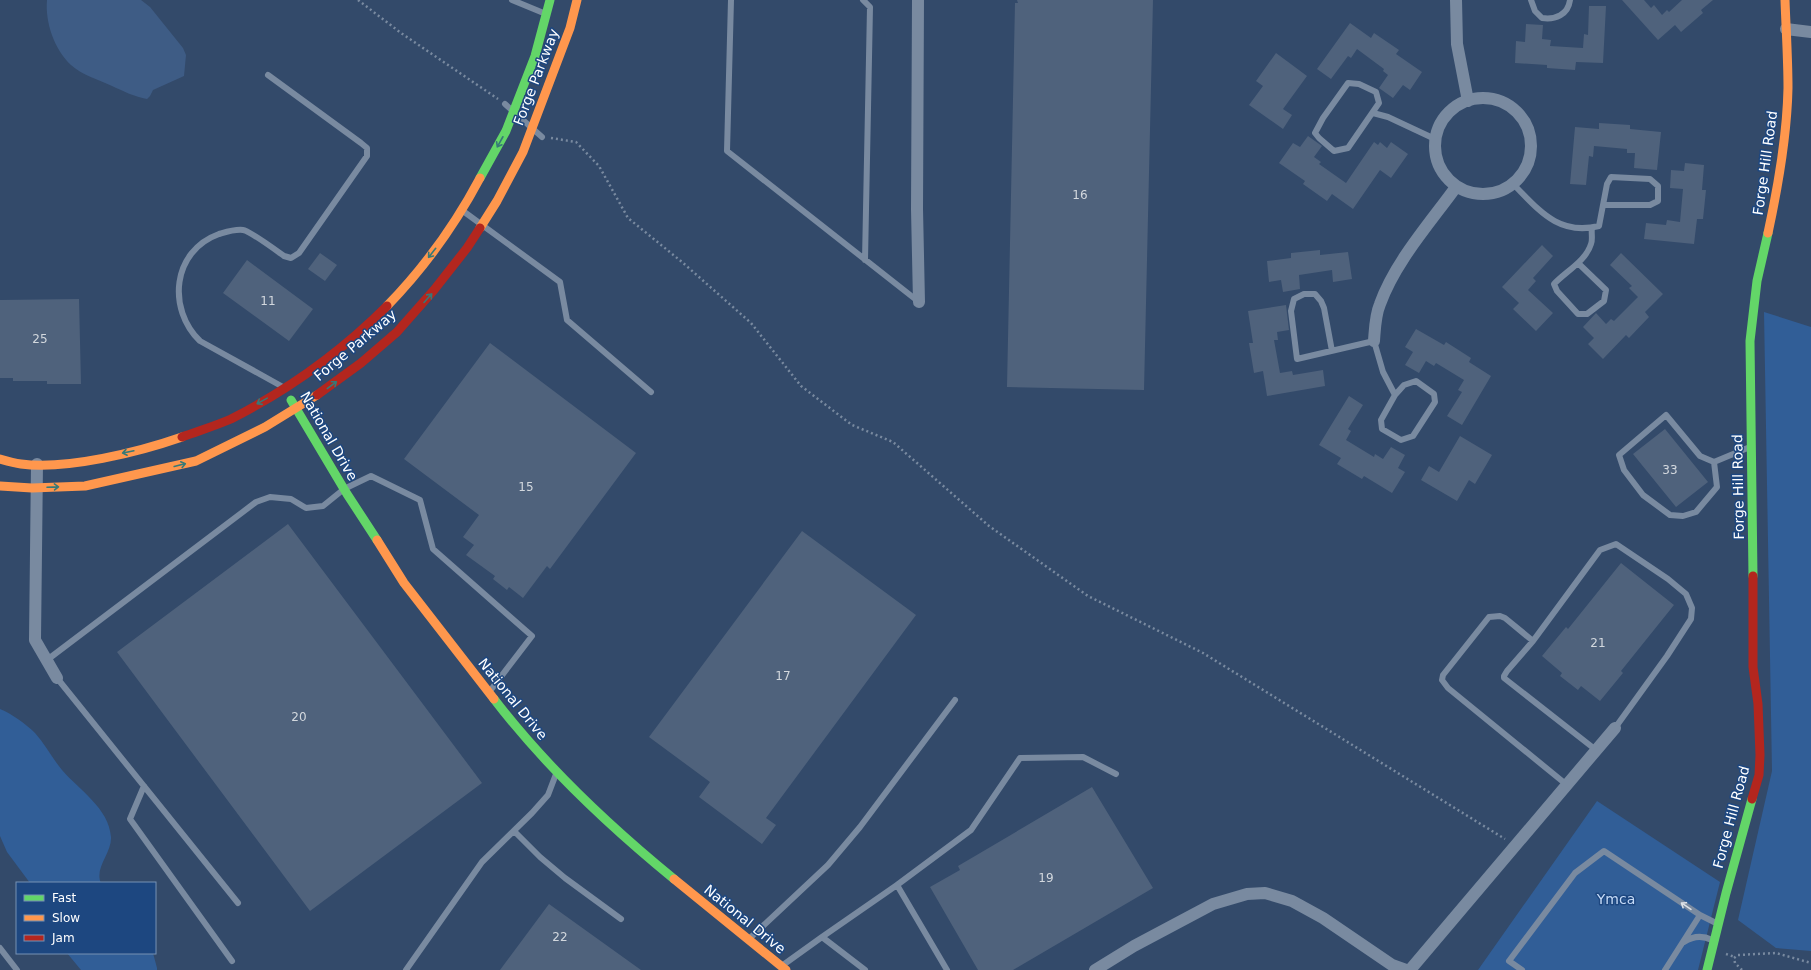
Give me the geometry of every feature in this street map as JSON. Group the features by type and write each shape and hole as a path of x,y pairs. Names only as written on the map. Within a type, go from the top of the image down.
{"street":[{"name":"Forge Parkway","path":"0,459 22,464 72,464 156,446 230,418 284,388 323,362 366,327 403,289 436,248 462,210 506,131 514,112 535,56 550,0"},
{"name":"Forge Parkway","path":"0,486 36,488 85,486 196,461 265,427 312,399 337,381 397,332 434,290 467,248 497,201 523,152 570,28 577,0"},
{"path":"918,0 917,208 919,302"},
{"path":"1456,0 1457,44 1468,101"},
{"name":"Forge Hill Road","path":"1707,970 1718,924 1759,775 1760,755 1758,704 1753,667 1750,341 1757,281 1776,196 1787,110 1788,88 1785,0"},
{"path":"1786,29 1811,32"},
{"path":"1483,98 1497,100 1511,107 1522,117 1529,130 1531,145 1529,160 1523,174 1513,184 1500,192 1485,195 1470,193 1456,186 1446,178 1439,166 1435,153 1439,126 1446,115 1456,107 1468,101 1483,98"},
{"path":"1374,340 1376,320 1380,304 1399,266 1456,186"},
{"name":"National Drive","path":"284,388 344,489 404,583 518,731 572,789 633,846 784,968"},
{"path":"37,464 35,640 57,678"},
{"path":"1410,970 1615,728"},
{"path":"1095,970 1134,946 1213,904 1247,894 1265,893 1292,901 1323,918 1392,965 1406,970"}],"lane":[{"path":"512,0 546,14"},
{"path":"731,0 727,152 919,302"},
{"path":"863,0 870,7 865,260"},
{"path":"1531,0 1535,11 1542,18 1551,20 1561,16 1570,4 1570,0"},
{"path":"268,75 361,143 367,148 367,156 299,253 291,258 284,256 244,230 226,232 210,238 198,245 190,256 178,283 178,297 191,332 200,341 284,388"},
{"path":"1348,83 1359,84 1376,92 1379,103 1373,113 1348,148 1334,151 1315,133 1323,118 1348,83"},
{"path":"505,104 542,137"},
{"path":"1373,113 1388,117 1436,139"},
{"path":"1513,184 1547,218 1561,224 1592,228 1599,226 1603,205 1607,184 1612,177 1650,179 1658,186 1658,201 1650,205 1603,205"},
{"path":"462,210 560,282 568,320 651,392"},
{"path":"1578,263 1606,290 1604,301 1587,314 1578,314 1557,291 1554,284 1578,263 1591,244 1592,228"},
{"path":"1332,351 1321,301 1315,294 1304,294 1294,299 1291,311 1297,359 1332,351 1374,340 1383,372 1395,394"},
{"path":"1416,381 1434,394 1435,402 1413,436 1401,440 1382,429 1381,420 1395,394 1404,385 1416,381"},
{"path":"1714,462 1717,487 1696,512 1683,516 1670,515 1643,495 1624,470 1619,455 1666,415 1700,456 1714,462 1752,446"},
{"path":"47,660 256,502 270,497 291,499 306,508 323,506 344,489 371,476 420,500 433,549 532,636 489,693"},
{"path":"1596,750 1504,678 1504,676 1533,641 1600,550 1616,544 1668,579 1686,594 1692,608 1690,619 1667,656 1615,728"},
{"path":"1533,641 1505,618 1500,616 1489,616 1443,675 1442,680 1448,688 1567,785"},
{"path":"57,678 238,903"},
{"path":"749,940 828,865 860,827 955,700"},
{"path":"784,968 822,936 897,885 971,830 1020,758 1082,756 1116,774"},
{"path":"406,970 482,862 548,795 557,773"},
{"path":"144,786 130,819 232,961"},
{"path":"514,831 540,857 565,878 621,919"},
{"path":"1522,970 1509,961 1575,873 1604,852 1700,915 1718,924"},
{"path":"897,885 947,970"},
{"path":"1665,970 1700,915"},
{"path":"822,936 865,970"},
{"path":"1682,943 1696,936 1714,941"},
{"path":"0,948 17,970"}],"path":[{"path":"358,0 401,32 505,104"},
{"path":"542,137 576,142 599,166 628,218 682,262 751,323 801,386 852,425 893,442 988,526 1088,596 1203,653 1516,845"},
{"path":"1742,970 1735,964 1734,958 1738,955 1776,953 1810,963"}],"green space":[{"path":"1764,312 1811,327 1811,951 1776,948 1738,920 1772,771"},
{"path":"0,709 19,720 35,733 62,770 99,808 109,827 111,843 101,866 99,877 101,882 29,882 7,852 0,836"},
{"name":"Ymca","path":"1597,801 1720,882 1698,970 1478,970"},
{"path":"68,954 153,954 157,968 157,970 81,970"}],"shaded area":[{"path":"47,0 141,0 150,7 183,48 186,55 184,76 153,90 147,99 129,94 80,72 65,59 55,43 49,26"}],"building":[{"path":"1017,0 1153,0 1144,390 1007,387 1015,3 1018,3"},
{"path":"1622,0 1644,0 1651,8 1654,5 1662,15 1667,10 1669,12 1682,0 1713,0 1701,10 1703,13 1681,32 1675,25 1658,40"},
{"path":"1589,6 1606,6 1603,63 1576,62 1575,70 1547,68 1547,65 1515,63 1516,41 1525,42 1526,24 1543,25 1542,39 1551,40 1550,46 1583,48 1584,34 1588,35"},
{"path":"1350,23 1371,38 1374,33 1399,50 1396,54 1422,72 1410,90 1403,85 1393,98 1379,88 1388,75 1383,71 1384,69 1357,49 1351,58 1348,56 1331,79 1317,69"},
{"path":"1276,53 1307,76 1283,109 1292,115 1283,129 1249,105 1263,86 1256,81"},
{"path":"1599,123 1630,125 1630,129 1661,132 1657,170 1634,168 1635,153 1627,153 1627,149 1594,146 1593,157 1589,156 1586,185 1570,184 1575,127 1599,129"},
{"path":"1308,136 1322,146 1314,157 1321,162 1319,164 1346,183 1374,142 1378,145 1380,142 1387,148 1391,142 1408,154 1391,178 1380,170 1353,209 1332,194 1327,201 1303,184 1305,181 1279,163 1293,143 1300,147"},
{"path":"1685,163 1704,165 1702,190 1706,190 1703,219 1697,219 1694,244 1644,239 1646,223 1666,225 1667,220 1680,222 1683,189 1670,188 1671,170 1684,171"},
{"path":"1542,245 1553,256 1533,278 1536,281 1528,290 1553,313 1536,331 1513,309 1519,303 1502,287"},
{"path":"1320,250 1320,255 1348,252 1352,279 1333,282 1332,270 1299,275 1300,289 1283,292 1281,280 1269,282 1267,261 1291,258 1291,253"},
{"path":"320,253 337,265 325,281 308,269"},
{"path":"1621,253 1663,294 1645,312 1649,317 1629,338 1626,335 1603,359 1588,344 1594,338 1583,327 1596,313 1606,324 1611,319 1614,321 1638,297 1629,288 1632,286 1610,265"},
{"path":"247,260 313,309 289,341 223,293"},
{"path":"79,299 81,384 47,384 47,381 13,381 13,378 0,378 0,300"},
{"path":"1286,305 1289,330 1277,332 1278,340 1274,340 1280,373 1292,371 1293,375 1323,370 1325,386 1267,396 1263,371 1254,373 1249,343 1253,343 1248,311"},
{"path":"1416,329 1444,345 1446,342 1471,358 1469,362 1491,376 1462,425 1447,416 1462,392 1458,390 1464,380 1436,363 1434,366 1426,361 1419,373 1405,365 1413,352 1405,347"},
{"path":"490,343 636,453 550,569 547,566 523,598 509,587 507,590 493,579 495,576 466,555 474,545 463,537 479,515 404,459"},
{"path":"1349,396 1363,405 1348,429 1351,431 1346,440 1374,457 1375,454 1383,459 1391,447 1405,455 1398,468 1405,472 1392,493 1364,476 1362,479 1337,464 1341,458 1319,445"},
{"path":"1665,429 1708,482 1676,507 1633,454"},
{"path":"1460,436 1492,455 1475,484 1469,480 1457,501 1421,480 1429,466 1439,472"},
{"path":"288,524 482,783 310,911 117,652"},
{"path":"802,531 916,615 766,818 776,825 762,844 699,797 710,782 649,737"},
{"path":"1621,563 1674,605 1621,671 1623,673 1600,701 1581,686 1578,690 1560,676 1562,673 1542,656 1566,627 1568,629"},
{"path":"1092,787 1153,888 1013,970 978,970 930,887 960,870 958,866"},
{"path":"549,904 641,970 500,970"}],"traffic: fast":[{"path":"480,178 506,131 535,56 550,0"},
{"path":"1753,576 1750,341 1757,281 1768,233"},
{"path":"291,400 347,494 377,540"},
{"path":"494,699 556,772 625,838 674,879"},
{"path":"1707,970 1726,893 1752,799"}],"traffic: slow":[{"path":"480,228 497,201 523,152 570,28 577,0"},
{"path":"1768,233 1775,198 1786,124 1788,77 1785,0"},
{"path":"387,306 414,277 438,245 480,178"},
{"path":"0,486 32,488 85,486 196,461 265,427 317,395"},
{"path":"0,459 13,463 39,465 81,462 124,454 182,437"},
{"path":"377,540 404,583 494,699"},
{"path":"674,879 786,970"}],"traffic: jam":[{"path":"317,395 361,363 397,332 434,290 467,248 480,228"},
{"path":"182,437 231,419 294,382 352,339 387,306"},
{"path":"1752,799 1759,775 1760,755 1758,704 1753,667 1753,576"}]}
